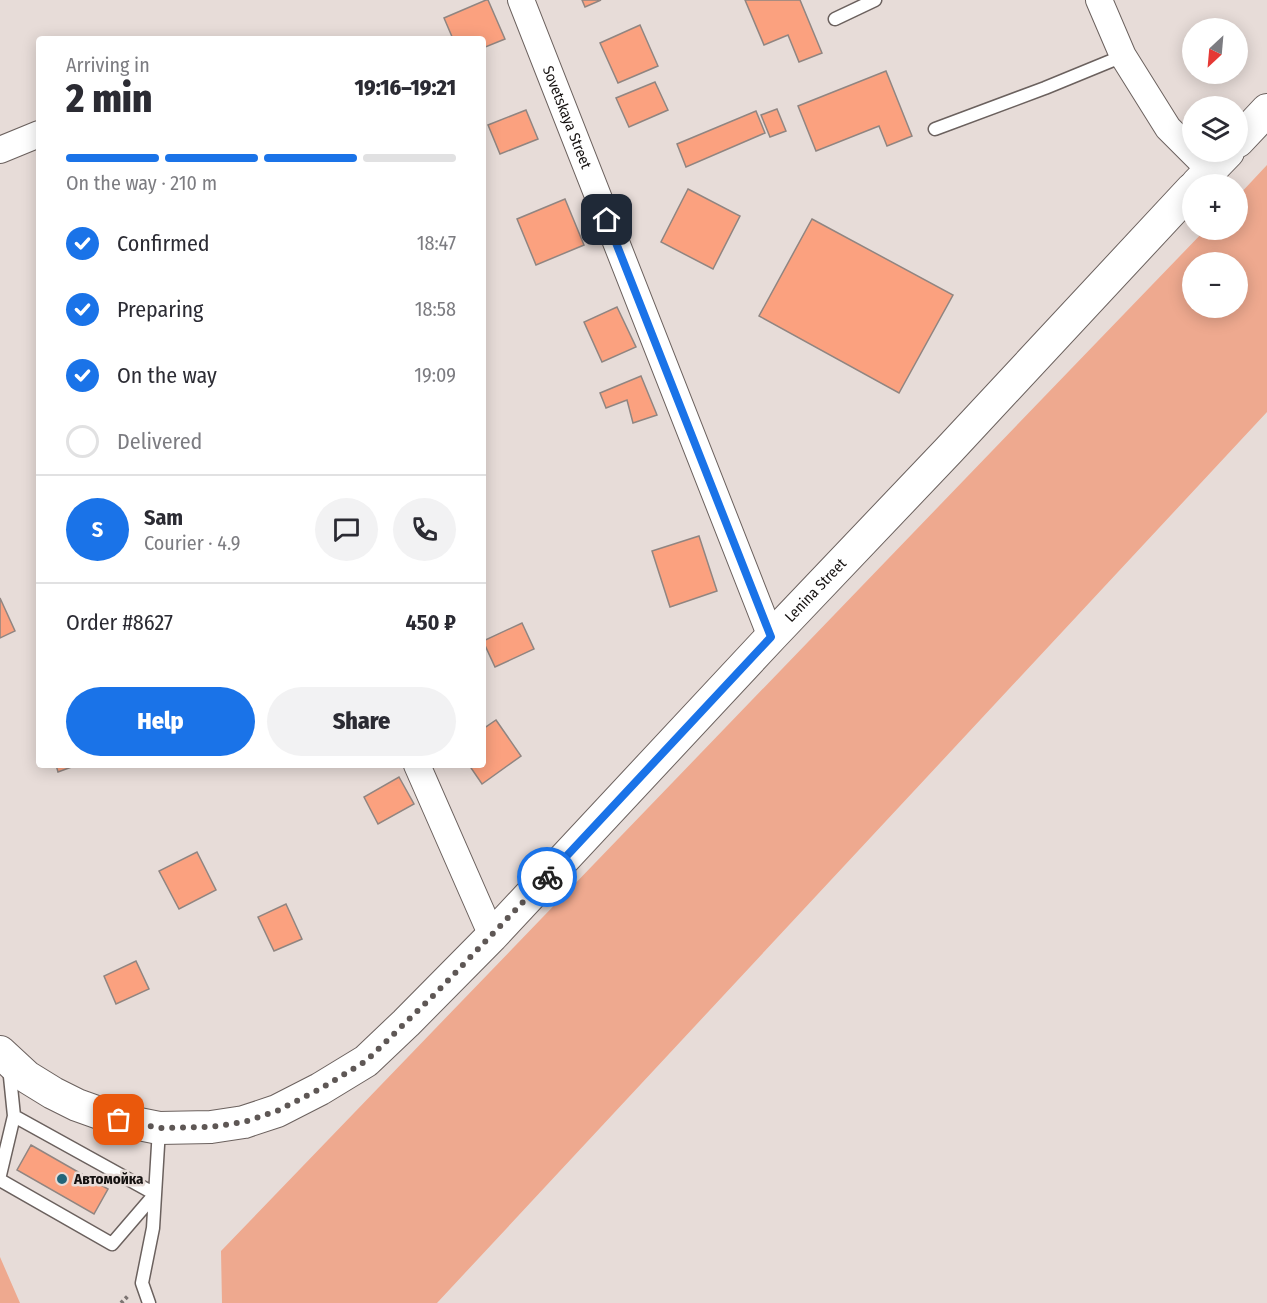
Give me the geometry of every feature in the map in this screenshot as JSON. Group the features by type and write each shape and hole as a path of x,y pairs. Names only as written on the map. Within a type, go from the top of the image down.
{"street":[{"name":"Sovetskaya Street","path":"521,0 771,637"},
{"path":"1099,0 1123,56 1168,128 1207,174"},
{"path":"1248,130 1267,110"},
{"path":"0,150 36,135"},
{"name":"Lenina Street","path":"4,1056 27,1077 77,1105 119,1120 159,1128 211,1127 244,1122 277,1111 320,1089 366,1061 492,936 1182,201"},
{"path":"418,768 492,936"}],"lane":[{"path":"835,19 875,0"},
{"path":"935,129 1046,88 1123,56"},
{"path":"0,1174 14,1116 4,1056"},
{"path":"14,1116 155,1194"},
{"path":"149,1303 142,1283 153,1228 159,1128"},
{"path":"0,1180 112,1244 155,1194"}],"shaded area":[{"path":"1267,165 1267,412 437,1303 222,1303 221,1251 1182,254 1182,318 1248,318 1248,252 1184,252 1195,240 1248,240 1248,185"},
{"path":"0,1257 20,1303 0,1303"}],"building":[{"path":"488,0 505,39 486,47 486,36 452,36 444,18"},
{"path":"582,0 601,0 585,7"},
{"path":"745,0 800,0 822,53 799,62 788,35 764,45"},
{"path":"640,25 658,66 618,83 600,43"},
{"path":"886,71 912,136 887,146 879,126 816,151 798,106"},
{"path":"655,82 668,110 629,127 616,98"},
{"path":"777,109 786,131 770,137 761,115"},
{"path":"526,110 538,139 500,154 488,125"},
{"path":"756,111 765,133 686,167 677,144"},
{"path":"688,189 740,216 713,269 661,242"},
{"path":"565,199 584,245 536,265 517,219"},
{"path":"812,219 953,295 899,393 759,316"},
{"path":"617,307 636,347 602,362 584,322"},
{"path":"641,376 657,415 633,423 627,400 606,408 600,393"},
{"path":"699,536 717,591 670,607 652,551"},
{"path":"0,598 15,631 0,638"},
{"path":"522,623 534,649 495,667 486,648 486,640"},
{"path":"496,720 521,756 482,784 471,768 486,768 486,727"},
{"path":"57,768 69,768 58,772"},
{"path":"399,777 414,804 378,824 364,797"},
{"path":"197,852 216,890 179,909 159,871"},
{"path":"286,904 302,939 274,951 258,917"},
{"path":"136,961 149,989 116,1004 104,976"},
{"name":"Автомойка","path":"31,1145 108,1189 94,1214 17,1170"}],"way so far":[{"path":"119,1120 159,1128 211,1127 244,1122 277,1111 320,1089 366,1061 435,994 547,877"}],"place":[{"name":"Автомойка","path":"62,1179"}],"route":[{"path":"547,877 771,637 607,220"}]}
